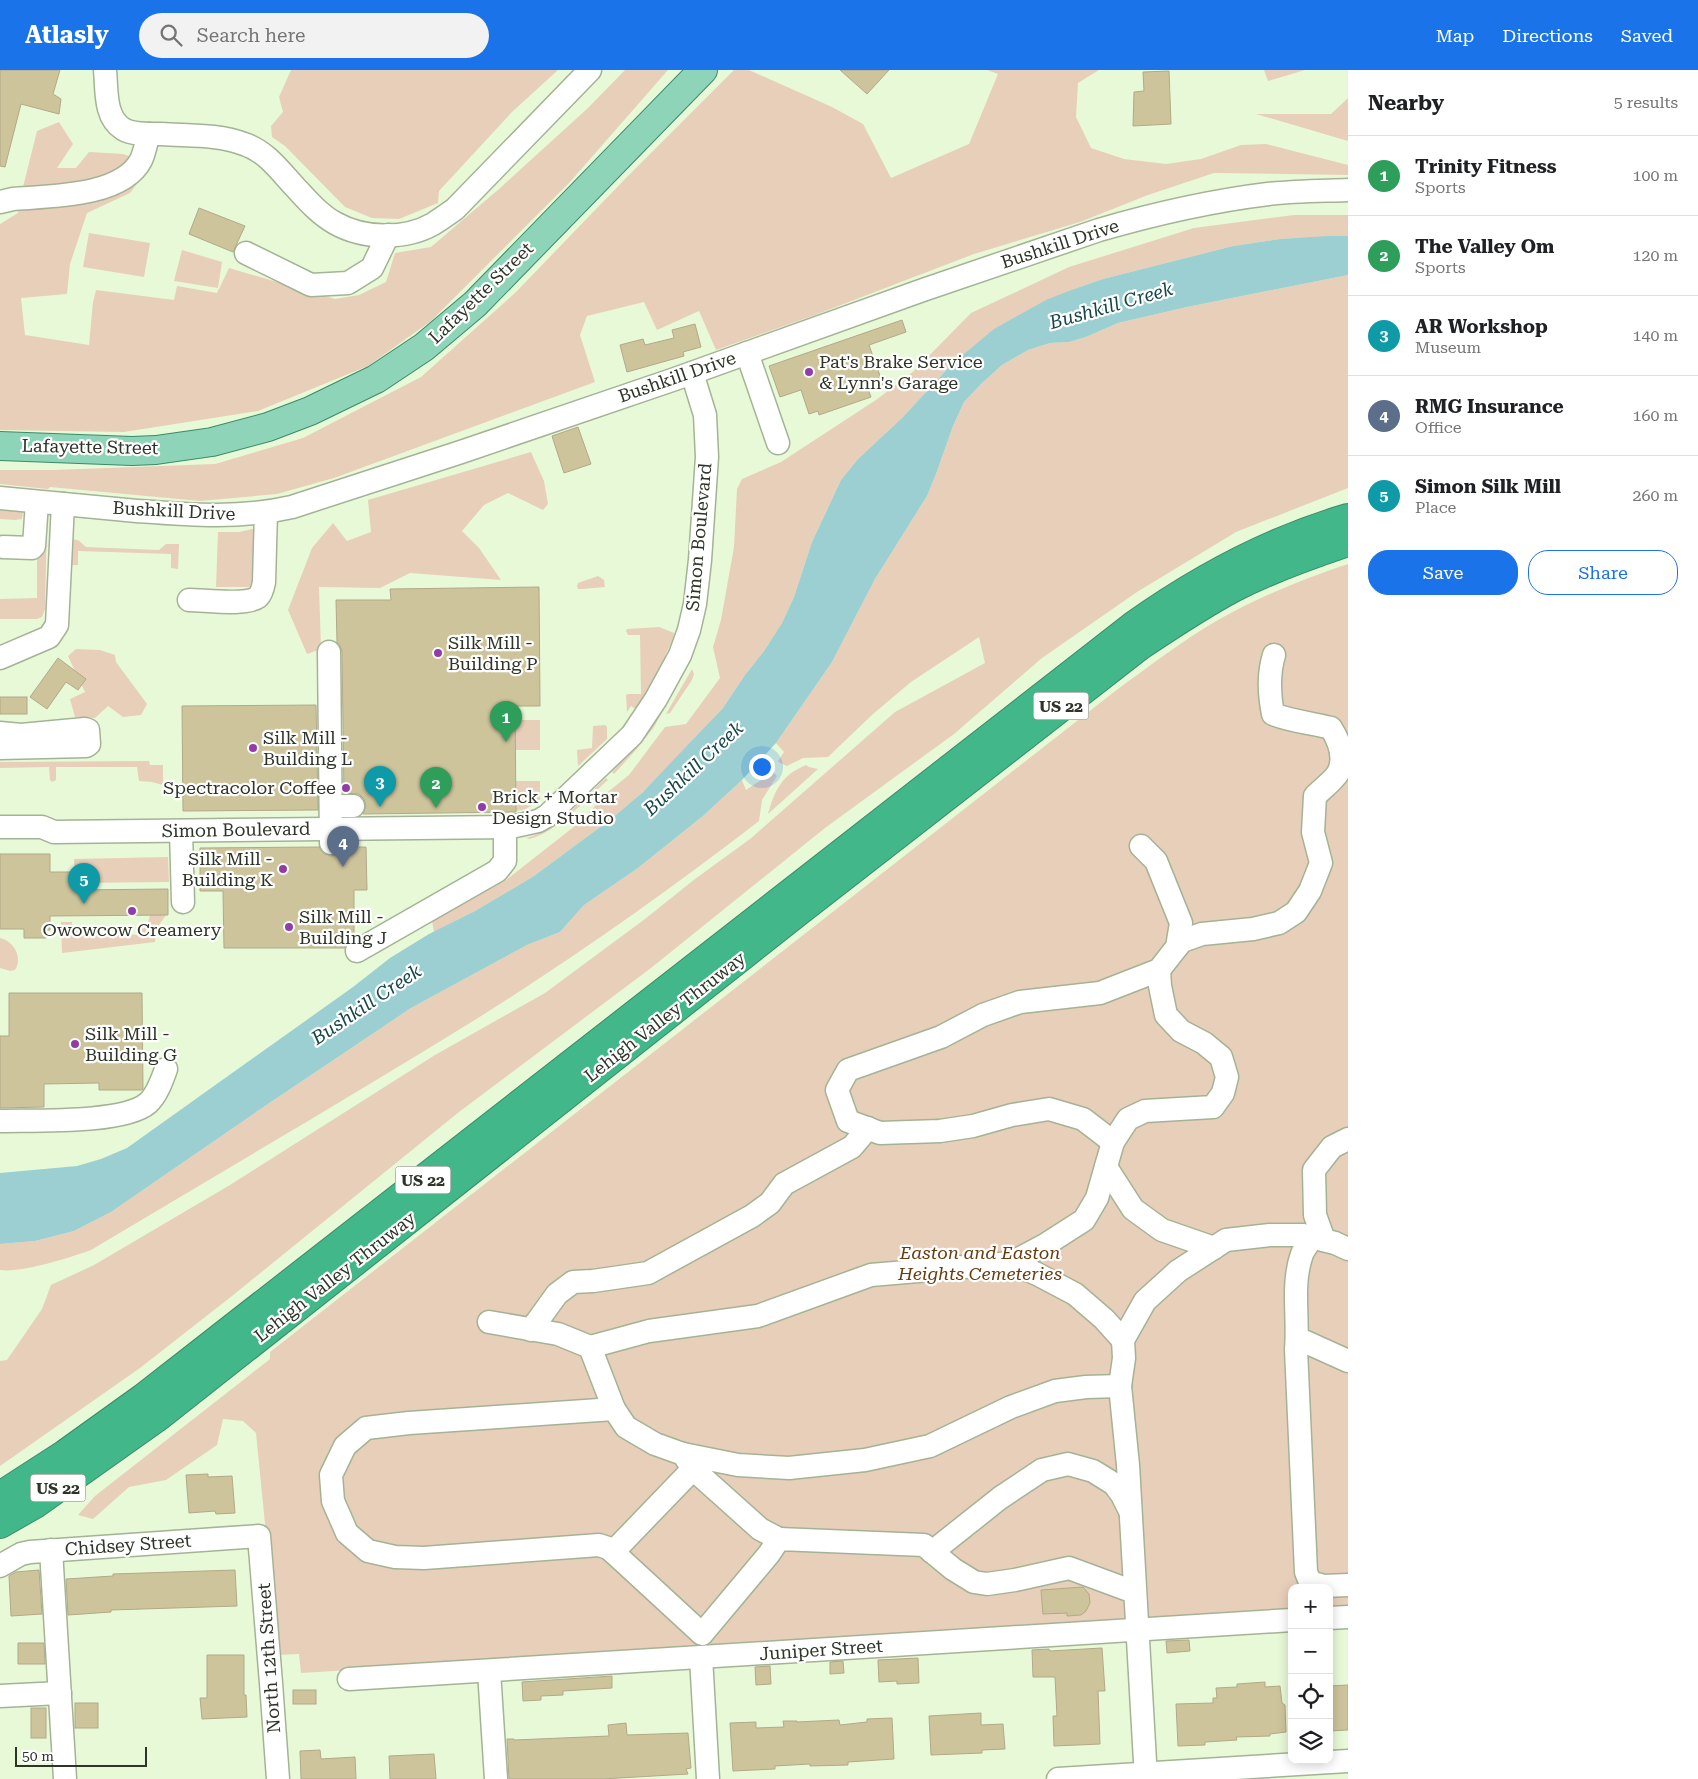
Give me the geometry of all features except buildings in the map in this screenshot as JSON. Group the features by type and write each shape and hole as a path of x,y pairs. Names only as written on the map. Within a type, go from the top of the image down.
{"highway":[{"name":"Lehigh Valley Thruway","path":"0,1496 65,1454 143,1398 1132,626 1171,599 1239,560 1302,533 1348,518"},
{"name":"Lehigh Valley Thruway","path":"0,1524 36,1504 159,1416 799,911 1141,645 1180,619 1234,588 1290,563 1348,542"}],"main road":[{"name":"Lafayette Street","path":"0,446 132,451 156,450 212,442 268,427 310,411 376,379 424,347 475,304 703,70"}],"street":[{"path":"105,70 111,116 124,129 139,134 222,138 244,144 260,151 316,210 335,223 356,232 382,236 410,233 433,224 455,208 590,70"},
{"path":"0,202 13,198 63,195 98,190 128,176 141,160 149,134"},
{"name":"Bushkill Drive","path":"0,498 202,516 252,514 292,507 692,373 923,290 1099,230 1147,216 1266,194 1348,190"},
{"path":"246,253 311,285 348,283 372,268 388,235"},
{"path":"747,353 778,443"},
{"name":"Simon Boulevard","path":"0,827 42,827 54,832 181,831 331,837 505,828 528,824 547,816 632,735 644,719 680,655 689,630 695,604 707,457 705,415 692,373"},
{"path":"3,547 32,548 34,546 37,502"},
{"path":"0,658 49,637 57,625 63,504"},
{"path":"189,600 241,602 258,597 262,592 264,582 266,512"},
{"path":"330,652 342,806 331,837"},
{"path":"1113,1142 1083,1119 1050,1109 1012,1115 973,1126 940,1131 880,1133 848,1121 837,1090 848,1070 941,1037 983,1015 1020,1002 1100,993 1159,970 1182,941 1202,934 1253,929 1279,923 1296,912 1310,891 1321,863 1313,832 1315,796 1338,773 1342,758 1338,739 1331,728 1273,714 1269,693 1270,670 1274,655"},
{"path":"0,733 21,735 85,729 89,733 86,746 0,748"},
{"path":"357,951 497,871 505,861 505,828"},
{"path":"181,831 183,902"},
{"name":"Simon Boulevard","path":"0,838 42,838 54,832"},
{"path":"1141,846 1156,861 1181,923 1177,947"},
{"path":"489,1322 558,1334 590,1347 649,1331 758,1316 871,1275 1011,1263 1045,1245 1084,1220 1097,1198 1113,1142 1128,1119 1146,1111 1213,1108 1223,1093 1227,1077 1221,1058 1204,1043 1181,1031 1166,1014 1160,986 1159,970"},
{"path":"0,1120 99,1119 133,1111 148,1103 162,1081 166,1069"},
{"path":"531,1330 557,1294 573,1282 593,1281 648,1272 752,1216 770,1203 784,1184 852,1147 868,1128"},
{"path":"1318,1239 1314,1215 1314,1170 1332,1147 1348,1139"},
{"path":"1106,1167 1133,1209 1162,1230 1214,1248"},
{"path":"1145,1776 1128,1465 1120,1386 1124,1358 1123,1340 1145,1301 1178,1271 1226,1240 1270,1235 1303,1236 1335,1243 1348,1249"},
{"path":"1318,1239 1302,1253 1296,1284 1296,1349 1306,1572 1310,1582 1324,1586 1348,1584"},
{"path":"1011,1263 1075,1294 1104,1319 1123,1340"},
{"path":"1297,1338 1348,1361"},
{"path":"590,1347 614,1409 626,1427 688,1462 760,1529 778,1539 924,1545 953,1569 974,1582 986,1584 1014,1580 1069,1568 1134,1592"},
{"path":"688,1462 789,1468 865,1460 930,1446 1011,1407 1055,1391 1086,1387 1120,1386"},
{"path":"614,1409 409,1423 366,1428 345,1446 331,1475 333,1501 347,1533 368,1551 395,1557 424,1558 599,1545 613,1552 702,1634"},
{"path":"613,1552 688,1462"},
{"path":"932,1552 1000,1498 1042,1470 1068,1464 1093,1471 1114,1484 1130,1512"},
{"name":"Chidsey Street","path":"0,1566 21,1554 30,1552 259,1536"},
{"name":"North 12th Street","path":"259,1536 272,1682 278,1779"},
{"path":"708,1779 702,1634 769,1554 778,1539"},
{"path":"51,1550 65,1779"},
{"path":"1333,1618 1348,1617"},
{"name":"Juniper Street","path":"349,1679 1288,1620"},
{"path":"489,1670 496,1779"},
{"path":"0,1696 60,1694"},
{"path":"1058,1779 1302,1772 1348,1761"}],"green space":[{"path":"291,70 558,70 512,112 439,191 438,203 399,219 372,218 345,207 285,146 272,137 271,126 283,112 279,97"},
{"path":"625,70 668,70 570,182 431,321 368,366 258,411 124,432 0,430 0,224 18,213 37,131 59,122 73,144 57,168 76,168 89,152 123,154 152,164 130,193 87,213 70,264 67,294 21,298 25,335 89,345 96,290 174,300 177,286 217,293 229,268 335,299 359,295 386,282 395,253 431,247 499,189 588,108"},
{"path":"734,70 749,70 832,107 863,124 891,178 969,144 998,74 987,70 1099,70 1078,83 1076,117 1091,148 1124,159 1166,164 1201,159 1241,145 1266,144 1348,165 1348,175 1214,173 1148,195 1080,222 974,254 815,315 716,350 699,311 657,330 644,302 587,316 580,335 595,382 334,478 277,494 200,501 0,484 0,470 54,470 215,464 303,438 421,377 515,293"},
{"path":"1264,70 1305,70 1268,81"},
{"path":"1348,98 1348,141 1256,114 1331,114"},
{"path":"1294,215 1348,215 1348,236 1280,239 1233,246 1103,279 1074,289 972,348 952,364 902,418 858,459 841,480 812,542 794,597 782,623 723,708 643,792 611,819 534,876 475,911 434,932 432,921 506,880 580,822 609,791 629,775 665,727 686,724 720,678 713,647 721,620 734,547 737,489 742,479 781,462 876,400 914,371 971,313 1069,267 1194,228"},
{"path":"89,233 150,243 144,277 83,267"},
{"path":"182,250 222,262 218,288 174,281"},
{"path":"1348,275 1348,488 1236,532 1137,592 1042,658 954,734 825,828 651,968 459,1112 140,1368 0,1466 0,1361 7,1360 42,1309 51,1285 94,1265 230,1185 435,1055 545,993 750,839 895,712 985,663 979,637 911,682 873,714 828,757 803,758 787,766 778,761 784,752 776,743 832,662 875,579 927,496 964,402 1002,365 1028,350 1050,343 1069,342 1086,337 1118,323 1187,307"},
{"path":"531,452 544,481 548,504 543,510 508,493 484,505 462,531 479,548 501,580 410,573 380,588 319,587 321,649 307,654 288,610 312,548 333,523 347,541 371,532 368,500"},
{"path":"0,510 23,512 22,519 0,519"},
{"path":"41,518 47,518 45,609 42,617 37,619 0,619 0,599 37,598 37,554"},
{"path":"257,528 257,576 252,587 216,587 218,532 239,532"},
{"path":"71,539 78,540 86,547 159,550 166,544 179,544 178,569 171,568 171,554 78,551 78,565 71,565"},
{"name":"Easton and Easton Heights Cemeteries","path":"1348,564 1348,1609 1333,1610 1333,1584 1288,1584 1288,1613 301,1673 299,1654 278,1655 256,1433 243,1421 223,1419 217,1445 166,1480 129,1487 93,1519 78,1515 95,1496 270,1359 270,1352 1114,692 1178,645 1218,620 1249,604 1314,576"},
{"path":"598,576 604,580 605,587 578,589 578,583"},
{"path":"659,627 674,633 672,641 664,661 637,710 631,706 627,712 626,695 641,694 640,635 628,635 626,631 627,629"},
{"path":"76,649 100,650 115,655 116,662 147,704 141,715 123,717 108,706 95,718 75,717 70,699 85,692 68,656"},
{"path":"688,663 654,727 614,774 612,772 640,742 651,726"},
{"path":"692,669 694,674 692,680 670,713 666,714"},
{"path":"515,720 540,720 540,750 515,750"},
{"path":"605,725 607,727 607,739 578,766 577,750 592,748 593,726"},
{"path":"149,761 150,765 163,765 163,785 139,781 137,767 56,767 56,780 52,782 50,780 49,767 0,768 0,762"},
{"path":"806,765 818,769 768,814 777,790 785,778"},
{"path":"773,772 777,776 762,800 759,821 621,923 514,995 382,1077 91,1250 32,1267 0,1270 0,1244 35,1241 74,1231 111,1212 411,1008 527,945 560,932 584,905 638,868 703,816 742,780 746,790"},
{"path":"606,778 608,780 561,822 540,835 530,839 526,838 547,829 558,821"},
{"path":"515,781 540,781 540,800 526,809 516,811"},
{"path":"168,857 169,882 75,883 74,859"},
{"path":"150,915 166,915 157,928 155,942 62,953 61,922 72,922 72,931 138,935 139,930 147,927"},
{"path":"0,938 13,946 16,951 18,960 15,970 10,971 0,968"}],"water":[{"name":"Bushkill Creek","path":"1348,236 1348,275 1187,307 1118,323 1086,337 1069,342 1050,343 1028,350 1002,365 964,402 927,496 875,579 832,662 776,743 742,780 703,816 638,868 584,905 560,932 527,945 411,1008 111,1212 74,1231 35,1241 0,1244 0,1173 77,1166 101,1159 127,1148 353,987 390,958 429,934 475,911 534,876 611,819 643,792 723,708 782,623 794,597 812,542 841,480 858,459 902,418 952,364 994,329 1046,300 1103,279 1233,246 1280,239"}],"place":[{"name":"Pat's Brake Service & Lynn's Garage","path":"809,372"},
{"name":"Silk Mill - Building P","path":"438,653"},
{"name":"Trinity Fitness","path":"506,742"},
{"name":"Silk Mill - Building L","path":"253,748"},
{"name":"Spectracolor Coffee","path":"346,788"},
{"name":"AR Workshop","path":"380,807"},
{"name":"Brick + Mortar Design Studio","path":"482,807"},
{"name":"The Valley Om","path":"436,808"},
{"name":"RMG Insurance","path":"343,867"},
{"name":"Silk Mill - Building K","path":"283,869"},
{"name":"Simon Silk Mill","path":"84,904"},
{"name":"Owowcow Creamery","path":"132,911"},
{"name":"Silk Mill - Building J","path":"289,927"},
{"name":"Silk Mill - Building G","path":"75,1044"}]}
